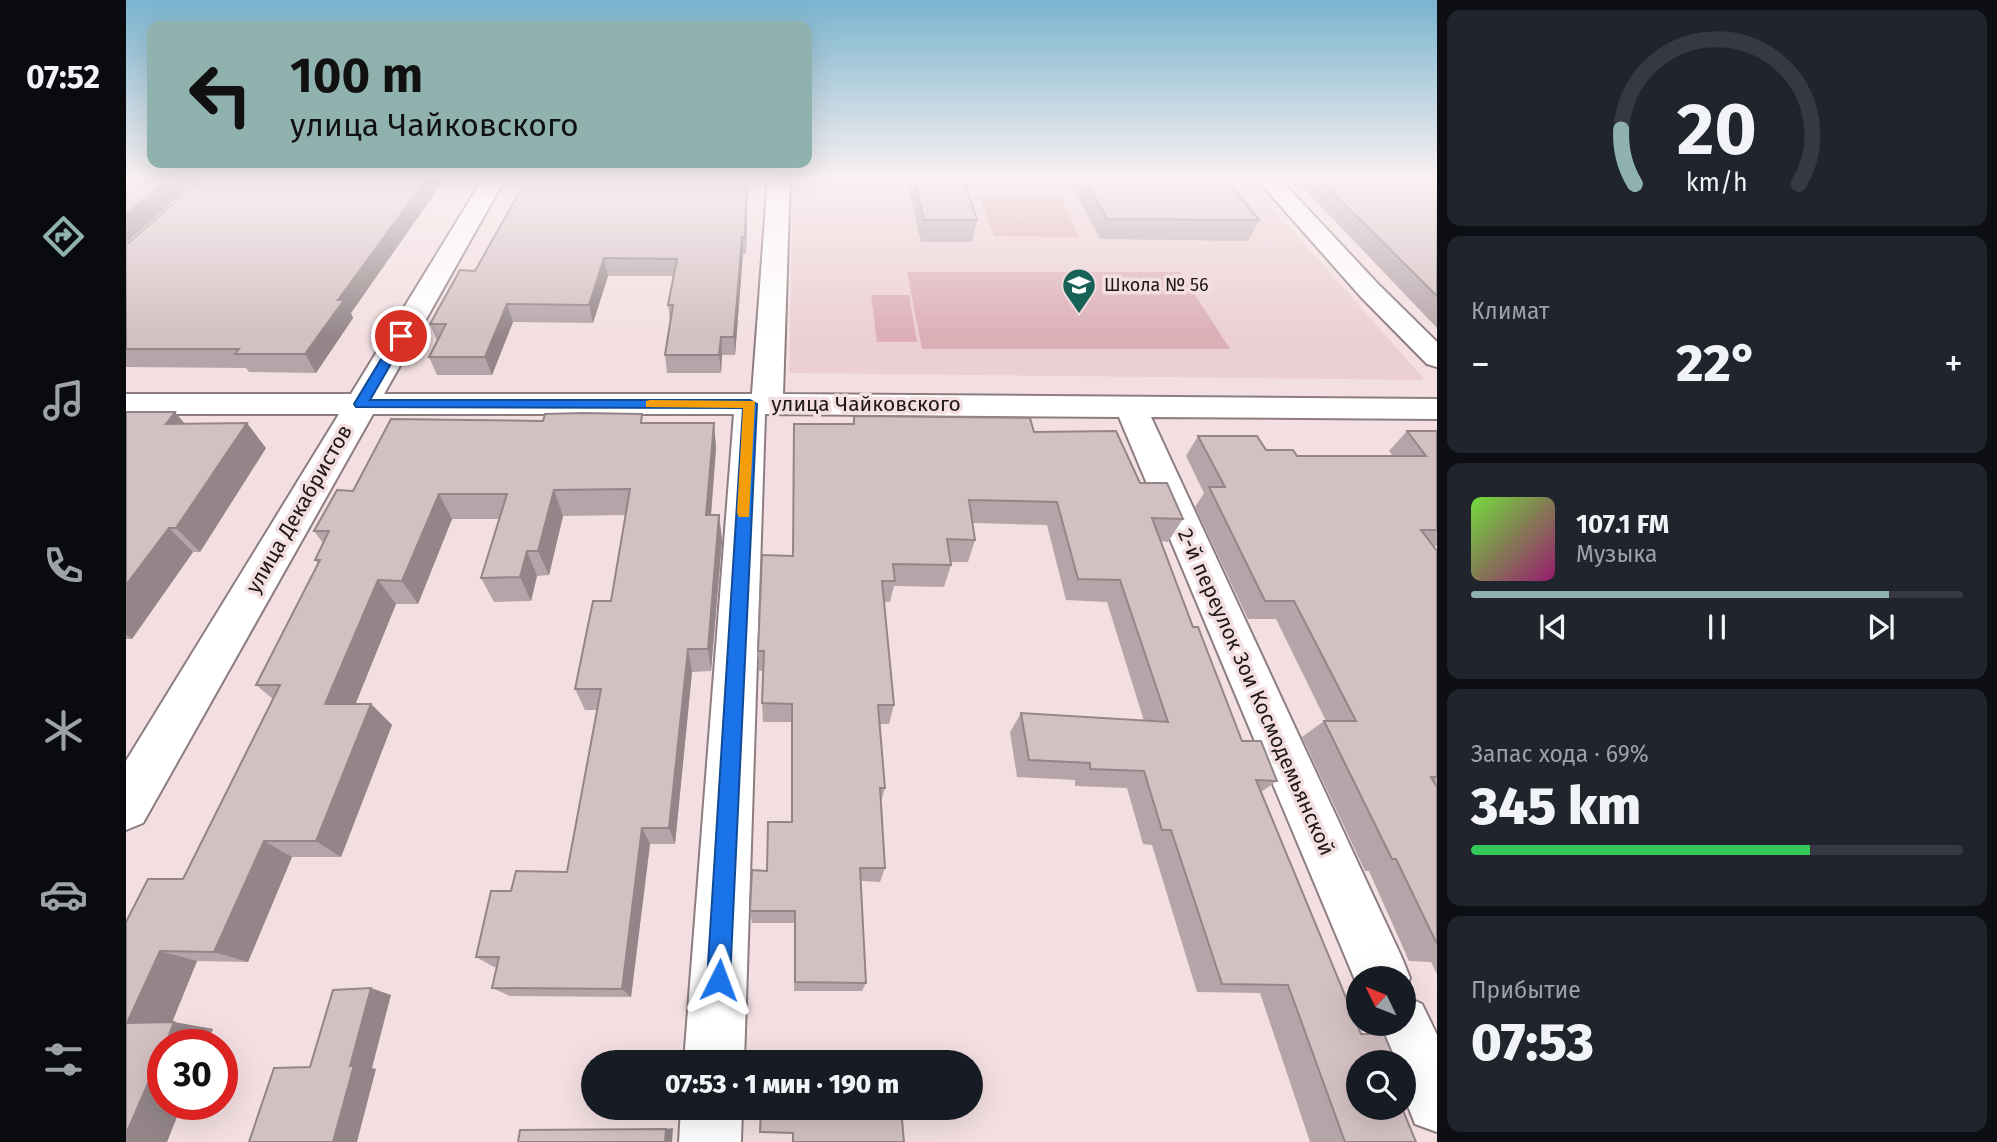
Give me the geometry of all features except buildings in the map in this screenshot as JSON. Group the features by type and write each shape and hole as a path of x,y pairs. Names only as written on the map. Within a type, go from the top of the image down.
{"street":[{"name":"улица Декабристов","path":"126,806 464,230"},
{"path":"716,1050 758,404 774,230"},
{"path":"1314,230 1370,292 1437,358"},
{"name":"улица Чайковского","path":"126,404 1130,405 1437,409"},
{"name":"2-й переулок Зои Космодемьянской","path":"1130,405 1377,966"},
{"path":"1407,1036 1437,1102"},
{"path":"710,1142 711,1120"}],"shaded area":[{"name":"Школа № 56","path":"792,230 1292,230 1425,380 789,373"},
{"path":"992,230 1076,230 1079,237 994,236"},
{"path":"907,272 1180,272 1230,349 922,349"},
{"path":"871,295 909,295 917,342 877,342"}],"slow traffic":[{"path":"650,404 750,404 744,513"}],"place":[{"name":"Школа № 56","path":"1079,315"}],"route":[{"path":"401,336 361,404 750,404 719,980"}]}
